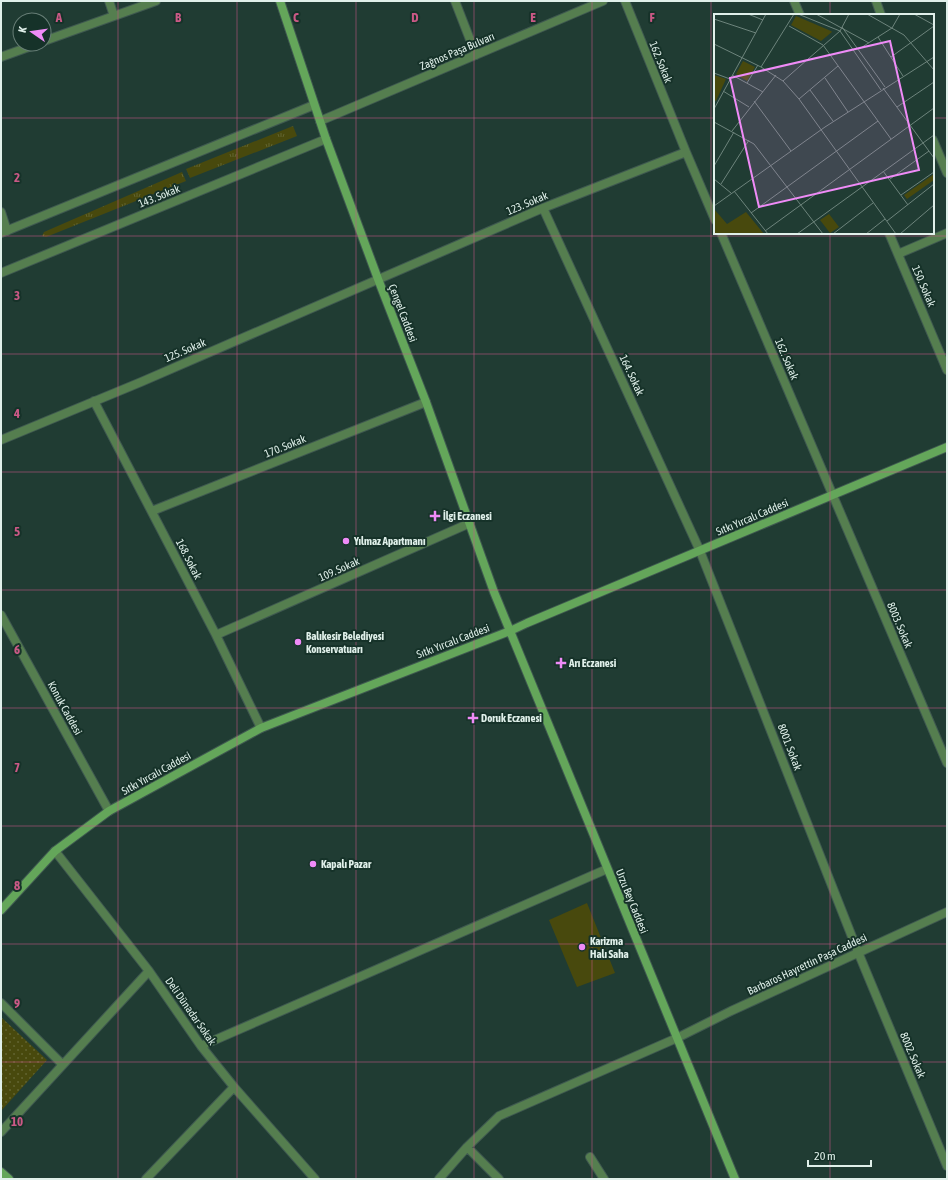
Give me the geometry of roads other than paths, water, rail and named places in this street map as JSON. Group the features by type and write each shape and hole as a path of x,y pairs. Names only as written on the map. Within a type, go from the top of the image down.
{"main road":[{"name":"Çengel Caddesi","path":"280,1 326,139 426,402 494,592 510,631"},
{"name":"Sıtkı Yırcalı Caddesi","path":"1,910 55,851 109,811 261,728 510,631 527,622 947,447"},
{"name":"Urzu Bey Caddesi","path":"510,631 735,1179"},
{"path":"1,1172 9,1179"}],"street":[{"path":"109,1 114,16"},
{"path":"52,38 156,1"},
{"path":"455,1 476,55"},
{"name":"Zağnos Paşa Bulvarı","path":"320,121 603,1"},
{"name":"162. Sokak","path":"625,1 714,218"},
{"path":"794,1 800,14"},
{"path":"876,1 881,14"},
{"path":"1,57 15,52"},
{"path":"1,212 4,232 314,105"},
{"name":"143. Sokak","path":"1,272 326,139"},
{"path":"934,142 947,174"},
{"name":"123. Sokak","path":"378,279 543,208 686,152"},
{"name":"164. Sokak","path":"543,208 700,551"},
{"path":"898,254 947,233"},
{"name":"162. Sokak","path":"720,234 833,494"},
{"name":"150. Sokak","path":"889,234 947,370"},
{"name":"125. Sokak","path":"1,440 378,279"},
{"name":"168. Sokak","path":"94,401 216,635 261,728"},
{"name":"170. Sokak","path":"152,511 426,402"},
{"name":"8003. Sokak","path":"833,494 947,764"},
{"name":"109. Sokak","path":"216,635 470,523"},
{"name":"8001. Sokak","path":"700,551 858,952"},
{"name":"Konuk Caddesi","path":"1,615 109,811"},
{"name":"Deli Dünadar Sokak","path":"55,851 149,971 201,1046 234,1087 316,1179"},
{"path":"201,1046 607,869"},
{"name":"Barbaros Hayrettin Paşa Caddesi","path":"439,1179 467,1147 499,1116 677,1038 731,1011 947,912"},
{"name":"8002. Sokak","path":"858,952 947,1166"},
{"path":"1,1132 149,971"},
{"path":"1,1002 62,1064"},
{"path":"146,1179 234,1087"},
{"path":"467,1147 500,1179"},
{"path":"590,1157 604,1179"}],"place":[{"name":"İlgi Eczanesi","path":"435,516"},
{"name":"Yılmaz Apartmanı","path":"346,541"},
{"name":"Balıkesir Belediyesi Konservatuarı","path":"298,642"},
{"name":"Arı Eczanesi","path":"561,663"},
{"name":"Doruk Eczanesi","path":"473,718"},
{"name":"Kapalı Pazar","path":"313,864"},
{"name":"Karizma Halı Saha","path":"582,947"}]}
